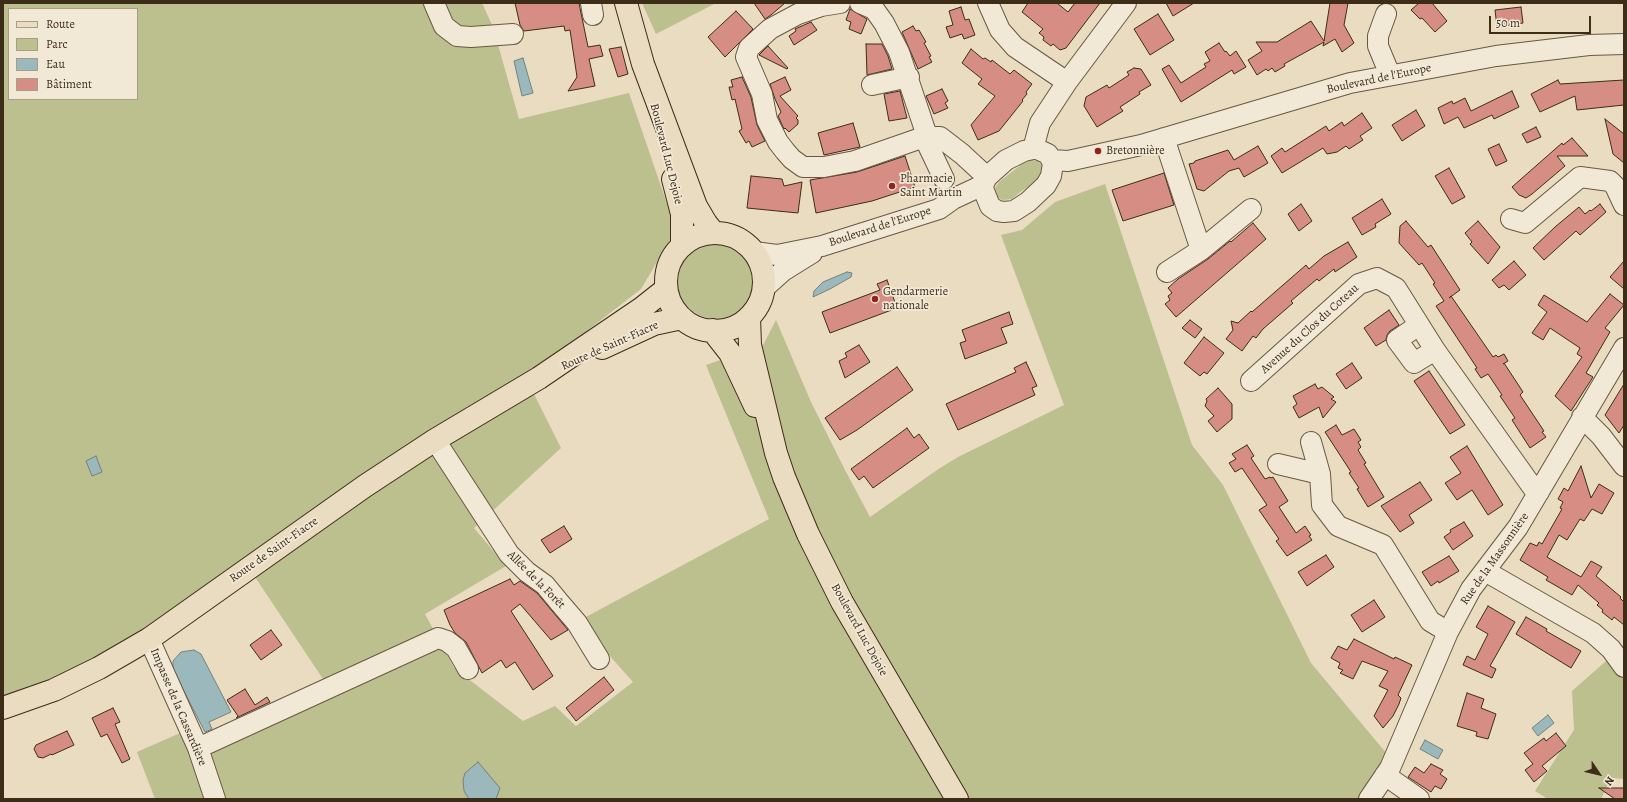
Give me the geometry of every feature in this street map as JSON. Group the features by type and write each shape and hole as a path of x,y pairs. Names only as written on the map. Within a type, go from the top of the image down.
{"main road":[{"name":"Boulevard Luc Dejoie","path":"626,3 644,64 682,214 682,246"},
{"name":"Boulevard Luc Dejoie","path":"644,64 696,206 714,233"},
{"path":"714,233 735,237 746,243 754,252 763,270 764,288 760,303 744,322 727,330 698,328 682,318 675,311 666,289 666,278 669,264 682,246 694,237 714,233"},
{"name":"Route de Saint-Fiacre","path":"3,708 54,690 99,668 149,639 365,486 435,440 539,378 642,308 666,289"},
{"name":"Boulevard Luc Dejoie","path":"749,317 750,345 776,453 784,477 808,534 842,602 957,799"},
{"name":"Route de Saint-Fiacre","path":"539,378 654,324 682,318"},
{"name":"Boulevard Luc Dejoie","path":"712,330 730,353 776,453"}],"street":[{"path":"434,3 444,26 457,36 471,37 513,34"},
{"path":"840,3 788,10 749,48 746,57 762,94 767,120 778,142 792,160 803,167 824,167 855,161 926,137 940,137 948,142 985,181 986,200 990,206 1004,212 1014,211 1028,202 1048,182 1052,176 1052,160 1048,154 1043,151 1033,149 1024,151 1006,160 985,181"},
{"path":"860,3 874,9 884,23 899,52 909,77 926,137 944,179"},
{"path":"988,3 1000,30 1015,47 1066,82"},
{"path":"1033,149 1040,123 1066,82 1126,3"},
{"path":"1386,14 1378,36 1378,46 1390,75"},
{"name":"Boulevard de l'Europe","path":"1052,160 1068,161 1141,145 1350,83 1496,56 1582,46 1624,44"},
{"path":"872,85 909,77"},
{"path":"1164,138 1201,250"},
{"name":"Boulevard de l'Europe","path":"1048,182 1128,153 1141,145"},
{"path":"1512,219 1525,223 1580,177 1610,181 1615,186 1624,204"},
{"name":"Boulevard de l'Europe","path":"939,209 953,199 985,181"},
{"name":"Boulevard de l'Europe","path":"754,252 777,255 822,246 939,209 990,206"},
{"path":"1167,272 1201,250 1250,209"},
{"name":"Boulevard de l'Europe","path":"764,288 783,271 822,246"},
{"name":"Avenue du Clos du Coteau","path":"1251,381 1359,284 1377,278 1396,288 1435,350 1533,488 1539,492"},
{"path":"1420,325 1397,340 1414,363 1435,350"},
{"name":"Rue de la Massonnière","path":"1378,786 1396,754 1448,632 1471,589 1518,527 1624,348"},
{"path":"1582,417 1601,436 1624,466"},
{"name":"Allée de la Forêt","path":"435,440 509,554 527,572 545,585 560,602 577,623 599,659"},
{"path":"1311,442 1320,474 1322,505 1338,526 1383,545 1430,622 1448,632"},
{"path":"1278,464 1320,474"},
{"path":"1485,571 1593,633 1610,649 1624,667"},
{"path":"198,748 438,638 447,641 456,648 468,668"},
{"name":"Impasse de la Cassardière","path":"149,639 198,748 215,799"},
{"path":"1378,786 1403,799"},
{"path":"1378,786 1419,799"}],"green space":[{"path":"3,3 482,3 493,27 519,119 629,93 676,230 641,289 526,378 561,448 474,528 506,566 425,614 454,668 523,721 555,706 576,726 633,682 609,655 582,619 769,519 706,365 763,345 776,320 811,402 870,517 958,457 1064,405 1001,235 1022,230 1055,202 1105,184 1192,445 1223,485 1311,663 1387,754 1358,799 155,799 137,752 187,730 194,754 333,694 243,559 121,646 47,684 3,698"},
{"path":"642,3 716,3 656,34"},
{"path":"1031,160 1038,161 1043,166 1042,174 1039,180 1012,199 1002,200 996,196 995,188 999,182 1022,164"},
{"path":"716,241 731,244 743,253 752,265 755,280 752,295 743,307 731,316 716,319 701,316 689,307 680,295 677,280 680,265 689,253 701,244"},
{"path":"1614,654 1624,667 1624,779 1611,778 1601,799 1548,799 1535,791 1574,730 1572,691"}],"water":[{"path":"523,58 533,93 522,96 514,61"},
{"path":"847,272 852,273 851,277 813,297 814,291 823,282"},
{"path":"96,456 102,472 92,476 86,461"},
{"path":"194,650 201,654 231,712 209,722 212,729 205,732 173,670 173,661 181,652"},
{"path":"1548,715 1554,723 1538,736 1532,728"},
{"path":"1425,740 1443,750 1438,759 1420,749"},
{"path":"478,762 500,788 496,799 469,799 464,791 463,780 465,773"}],"building":[{"path":"515,3 579,3 588,47 600,45 603,56 589,59 595,86 568,91 577,77 570,30 565,31 564,26 524,31 520,25"},
{"path":"754,3 785,3 765,19"},
{"path":"1028,3 1057,3 1068,12 1075,3 1100,3 1066,48 1060,50 1053,44 1051,46 1043,40 1044,37 1039,33 1043,29 1022,12"},
{"path":"1166,3 1194,3 1173,16"},
{"path":"1330,3 1348,3 1344,25 1354,43 1342,52 1335,39 1323,46 1324,42 1284,64 1285,66 1275,72 1272,68 1268,71 1266,69 1257,75 1248,60 1262,51 1256,42 1277,42 1311,21 1324,41"},
{"path":"1419,3 1432,3 1447,21 1435,32 1422,18 1420,19 1411,10"},
{"path":"961,7 965,20 969,19 975,35 964,39 962,34 950,38 946,27 953,25 949,11"},
{"path":"1521,7 1523,23 1497,27 1495,10"},
{"path":"850,9 867,19 861,34 849,29 851,22 846,20"},
{"path":"736,11 753,29 725,57 708,37"},
{"path":"1158,14 1174,40 1150,55 1134,29"},
{"path":"811,22 817,30 794,45 789,36 796,31 795,29"},
{"path":"913,26 916,31 919,30 926,42 924,43 931,56 929,57 932,62 918,69 902,32"},
{"path":"1219,43 1225,52 1226,51 1230,56 1236,51 1246,67 1234,74 1232,70 1181,102 1162,69 1169,65 1181,83 1206,67 1204,64 1210,61 1205,52"},
{"path":"866,44 882,44 892,69 867,75"},
{"path":"768,46 788,68 787,69 759,55"},
{"path":"621,47 628,74 618,77 609,49"},
{"path":"971,49 983,59 985,58 991,62 992,60 1010,74 1014,70 1032,84 1026,92 1027,94 1022,100 1023,101 999,131 978,140 971,125 995,96 978,84 982,79 962,63"},
{"path":"1134,68 1141,69 1151,85 1139,92 1140,94 1120,107 1123,111 1097,127 1084,106 1086,97 1107,85 1109,88 1129,75 1127,72"},
{"path":"742,77 751,97 757,125 765,141 752,147 749,141 746,143 739,131 742,129 735,99 732,100 729,87 733,87 731,80"},
{"path":"785,77 791,90 780,96 798,116 796,118 798,120 798,124 789,132 785,128 784,129 778,116 781,112 770,84"},
{"path":"1558,80 1560,84 1624,80 1624,105 1577,110 1575,96 1540,112 1531,94"},
{"path":"942,89 948,101 945,103 948,108 934,114 926,96"},
{"path":"900,91 907,118 889,121 884,94"},
{"path":"1512,91 1519,107 1494,119 1492,115 1464,128 1458,117 1444,124 1438,108 1452,101 1453,104 1465,98 1471,111"},
{"path":"1416,110 1425,126 1402,141 1392,125"},
{"path":"1362,113 1372,128 1360,136 1363,140 1349,149 1346,146 1337,152 1327,154 1323,148 1282,173 1271,156 1282,148 1285,152 1326,126 1329,131 1342,122 1344,126"},
{"path":"1605,119 1624,134 1624,163 1613,154"},
{"path":"853,123 860,147 824,155 818,133"},
{"path":"1536,127 1541,137 1527,143 1522,134"},
{"path":"1572,138 1588,156 1557,156 1565,166 1526,198 1519,195 1512,187 1562,143 1563,145"},
{"path":"1499,144 1507,161 1496,166 1488,149"},
{"path":"1258,146 1268,163 1244,177 1239,168 1229,171 1204,191 1197,189 1189,164 1228,150 1234,160"},
{"path":"905,156 915,187 872,201 816,213 810,180 857,172"},
{"path":"1449,168 1465,197 1452,204 1435,176"},
{"path":"1164,173 1174,205 1123,221 1112,190"},
{"path":"751,176 782,179 784,186 802,182 798,213 747,208"},
{"path":"1382,199 1391,214 1375,224 1376,227 1362,235 1352,218"},
{"path":"1301,204 1312,221 1299,231 1288,214"},
{"path":"1600,204 1606,212 1580,235 1576,231 1544,260 1533,248 1579,207 1585,214"},
{"path":"1406,221 1428,247 1431,245 1460,290 1451,296 1493,357 1496,355 1498,357 1504,354 1508,361 1504,363 1523,392 1520,395 1544,431 1542,432 1546,437 1530,448 1512,420 1515,418 1500,396 1502,395 1488,374 1481,378 1475,369 1477,368 1436,306 1444,301 1433,284 1435,283 1422,263 1419,265 1399,243 1400,226"},
{"path":"1478,221 1500,247 1488,264 1470,244 1472,242 1465,233"},
{"path":"1253,223 1266,239 1176,317 1165,304 1170,300 1168,296 1172,293 1168,288 1230,241 1231,242"},
{"path":"1348,242 1357,257 1335,272 1334,269 1319,281 1317,279 1291,301 1293,303 1263,329 1256,338 1253,336 1242,351 1226,339 1233,330 1231,321 1238,323 1306,265 1309,269 1324,256"},
{"path":"1514,261 1526,275 1509,290 1504,285 1499,288 1492,280"},
{"path":"1624,261 1624,289 1610,277"},
{"name":"Gendarmerie nationale","path":"887,280 897,308 830,333 822,312 880,290 877,284"},
{"path":"1610,294 1624,305 1605,328 1610,332 1586,373 1593,377 1571,411 1555,396 1582,357 1577,354 1580,348 1550,328 1543,340 1532,333 1547,312 1538,305 1544,295 1587,322"},
{"path":"1389,310 1399,325 1390,331 1386,340 1376,346 1364,328"},
{"path":"1009,312 1013,324 1001,328 1007,343 965,359 960,343 966,341 962,330"},
{"path":"1190,320 1202,329 1195,338 1182,328"},
{"path":"1204,337 1224,353 1207,374 1204,372 1200,376 1184,363"},
{"path":"859,345 870,362 845,378 839,361 847,357 845,353"},
{"path":"1026,362 1037,386 1032,388 1035,395 958,430 946,404 1016,372 1014,368"},
{"path":"1352,363 1362,378 1346,389 1336,374"},
{"path":"897,367 913,390 857,430 840,440 825,418"},
{"path":"1429,371 1465,425 1450,434 1414,381"},
{"path":"1315,384 1318,389 1322,387 1334,397 1331,399 1336,402 1323,418 1319,407 1299,418 1293,407 1297,404 1293,396"},
{"path":"1624,384 1624,425 1619,433 1605,415"},
{"path":"1218,388 1232,404 1232,419 1217,432 1208,421 1214,416 1205,406 1207,401 1206,399"},
{"path":"1336,425 1342,435 1354,429 1361,440 1358,442 1361,447 1358,450 1366,463 1364,464 1384,497 1368,507 1357,489 1359,488 1349,473 1351,472 1325,432"},
{"path":"907,428 914,438 919,434 929,448 873,488 864,476 859,480 851,469"},
{"path":"1247,445 1254,456 1251,458 1265,479 1273,477 1288,501 1279,507 1296,533 1305,526 1311,535 1309,536 1312,540 1287,556 1276,541 1279,539 1259,510 1267,505 1242,468 1235,472 1229,463 1236,459 1232,454"},
{"path":"1467,446 1503,505 1488,515 1472,490 1457,500 1445,483 1461,473 1450,457"},
{"path":"1581,466 1591,498 1599,484 1614,493 1602,514 1592,509 1584,521 1580,519 1567,540 1559,535 1547,557 1581,577 1591,561 1602,567 1596,576 1621,597 1620,598 1624,602 1624,625 1614,617 1612,620 1602,612 1603,610 1597,605 1599,603 1578,585 1572,595 1546,580 1548,577 1520,560 1530,543 1537,546 1539,542 1542,544 1562,509 1560,508 1563,502 1558,499 1564,488 1568,491"},
{"path":"1420,482 1432,500 1409,515 1414,523 1400,532 1381,506"},
{"path":"1464,522 1473,536 1453,550 1444,537 1451,532 1450,530"},
{"path":"564,526 572,539 550,553 541,540"},
{"path":"1326,555 1334,567 1307,586 1298,572"},
{"path":"1449,556 1459,571 1431,586 1422,572"},
{"path":"510,579 514,585 520,581 537,593 568,630 551,640 520,604 511,611 553,676 533,690 515,662 506,668 501,660 482,673 466,642 455,633 450,625 444,610"},
{"path":"1374,600 1385,617 1362,632 1351,615"},
{"path":"1488,606 1515,622 1490,666 1496,669 1492,678 1463,665 1467,656 1475,660 1488,634 1476,627"},
{"path":"1526,617 1547,629 1546,631 1581,651 1571,668 1516,634"},
{"path":"271,630 282,645 261,660 250,645"},
{"path":"1354,639 1394,659 1395,657 1412,665 1398,695 1401,698 1399,704 1393,716 1383,728 1374,716 1388,690 1379,686 1388,671 1362,661 1353,679 1340,673 1343,670 1338,668 1340,663 1331,658 1338,646 1347,650"},
{"path":"604,677 614,690 576,721 566,708"},
{"path":"245,689 255,705 267,697 270,702 236,718 238,716 227,700"},
{"path":"1467,693 1484,699 1481,708 1496,714 1488,739 1476,736 1477,732 1457,726"},
{"path":"113,708 120,722 115,724 130,759 122,763 107,734 101,737 92,718"},
{"path":"67,731 74,745 43,758 38,757 34,749 36,745"},
{"path":"1556,733 1566,746 1542,766 1547,771 1534,782 1525,770 1533,764 1524,753 1544,738 1546,741"},
{"path":"1431,764 1443,770 1440,774 1447,779 1441,789 1435,786 1431,792 1408,777 1415,767 1424,773"},
{"path":"1599,788 1624,788 1624,799 1615,799"}],"place":[{"name":"Bretonnière","path":"1098,151"},
{"name":"Pharmacie Saint Martin","path":"892,186"},
{"name":"Gendarmerie nationale","path":"875,299"}]}
